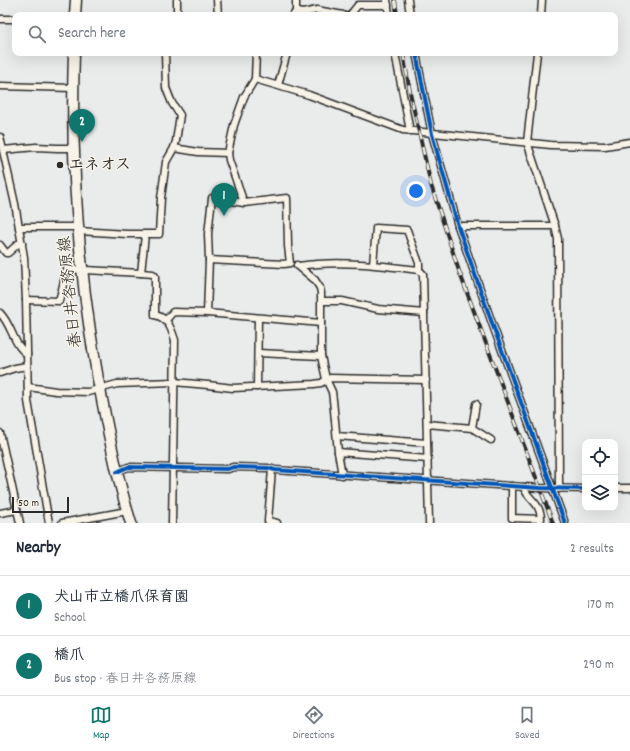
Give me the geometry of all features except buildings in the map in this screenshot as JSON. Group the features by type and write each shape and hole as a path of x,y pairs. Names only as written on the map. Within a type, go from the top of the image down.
{"main road":[{"path":"75,12 76,0"},
{"name":"春日井各務原線","path":"74,56 72,119 79,229 90,334 99,389 117,472 131,523"}],"street":[{"path":"177,0 177,12"},
{"path":"218,0 218,12"},
{"path":"294,12 296,0"},
{"path":"408,0 410,12"},
{"path":"542,0 542,12"},
{"path":"352,12 358,5 388,2 389,12"},
{"path":"308,12 317,10 327,12"},
{"path":"0,19 12,19"},
{"path":"19,227 79,229 145,235 159,234 166,162 174,148 180,115 172,103 166,88 165,56"},
{"path":"244,203 228,153 234,125 244,97 255,79 256,56"},
{"path":"278,85 286,56"},
{"path":"396,56 410,131"},
{"path":"417,56 432,134 458,226 492,323 556,488 565,523"},
{"path":"537,56 527,142 558,239 556,488"},
{"path":"255,79 309,95 403,130 551,145 605,146 630,142"},
{"path":"0,86 73,88"},
{"path":"0,137 22,243 26,300 28,401 49,523"},
{"path":"3,150 36,147 74,148"},
{"path":"174,148 198,152 228,153"},
{"path":"207,313 209,260 208,234 212,198 244,203 287,198 288,246 290,263"},
{"path":"458,226 555,226"},
{"path":"373,264 376,228 407,230 419,263 419,270"},
{"path":"141,273 145,235"},
{"path":"0,245 6,253 8,253 18,244 22,243"},
{"path":"209,260 284,264 290,263 299,266 349,263 373,264 419,270 423,274 429,523"},
{"path":"299,266 303,272 318,284 321,293 321,356 326,379 332,392 338,452 342,475"},
{"path":"26,300 59,301 67,269 141,273 153,274 155,276 155,315 166,320 175,340 172,523"},
{"path":"322,301 342,301 378,309 424,313"},
{"path":"166,320 173,312 207,313 321,323"},
{"path":"0,313 6,319 19,348 27,354"},
{"path":"258,318 258,387"},
{"path":"258,353 321,356"},
{"path":"0,373 27,366"},
{"path":"28,387 56,391 88,392 117,384 174,382 233,388 314,384 321,383 330,378 426,380"},
{"path":"472,428 476,404"},
{"path":"427,424 472,428 491,440"},
{"path":"0,433 20,523"},
{"path":"337,436 428,443"},
{"path":"338,452 428,459"},
{"path":"0,465 7,464"},
{"path":"117,472 128,467 173,469 228,469 233,467 268,468 428,482 524,487 582,488"},
{"path":"272,469 268,521 277,523"},
{"path":"512,486 512,518 541,519 541,514 536,502 524,490 524,487"},
{"path":"618,488 630,488"},
{"path":"0,512 17,510"},
{"path":"62,523 127,511"}],"railway":[{"path":"395,0 397,12"},
{"path":"404,56 411,97 431,185 459,271 553,523"}],"cycle path":[{"path":"417,56 432,134 458,226 565,523"},
{"path":"117,472 128,467 228,469 233,467 268,468 275,470 540,488 582,489"}],"place":[{"name":"橋爪","path":"82,142"},
{"name":"エネオス","path":"60,165"},
{"name":"犬山市立橋爪保育園","path":"224,216"}]}
